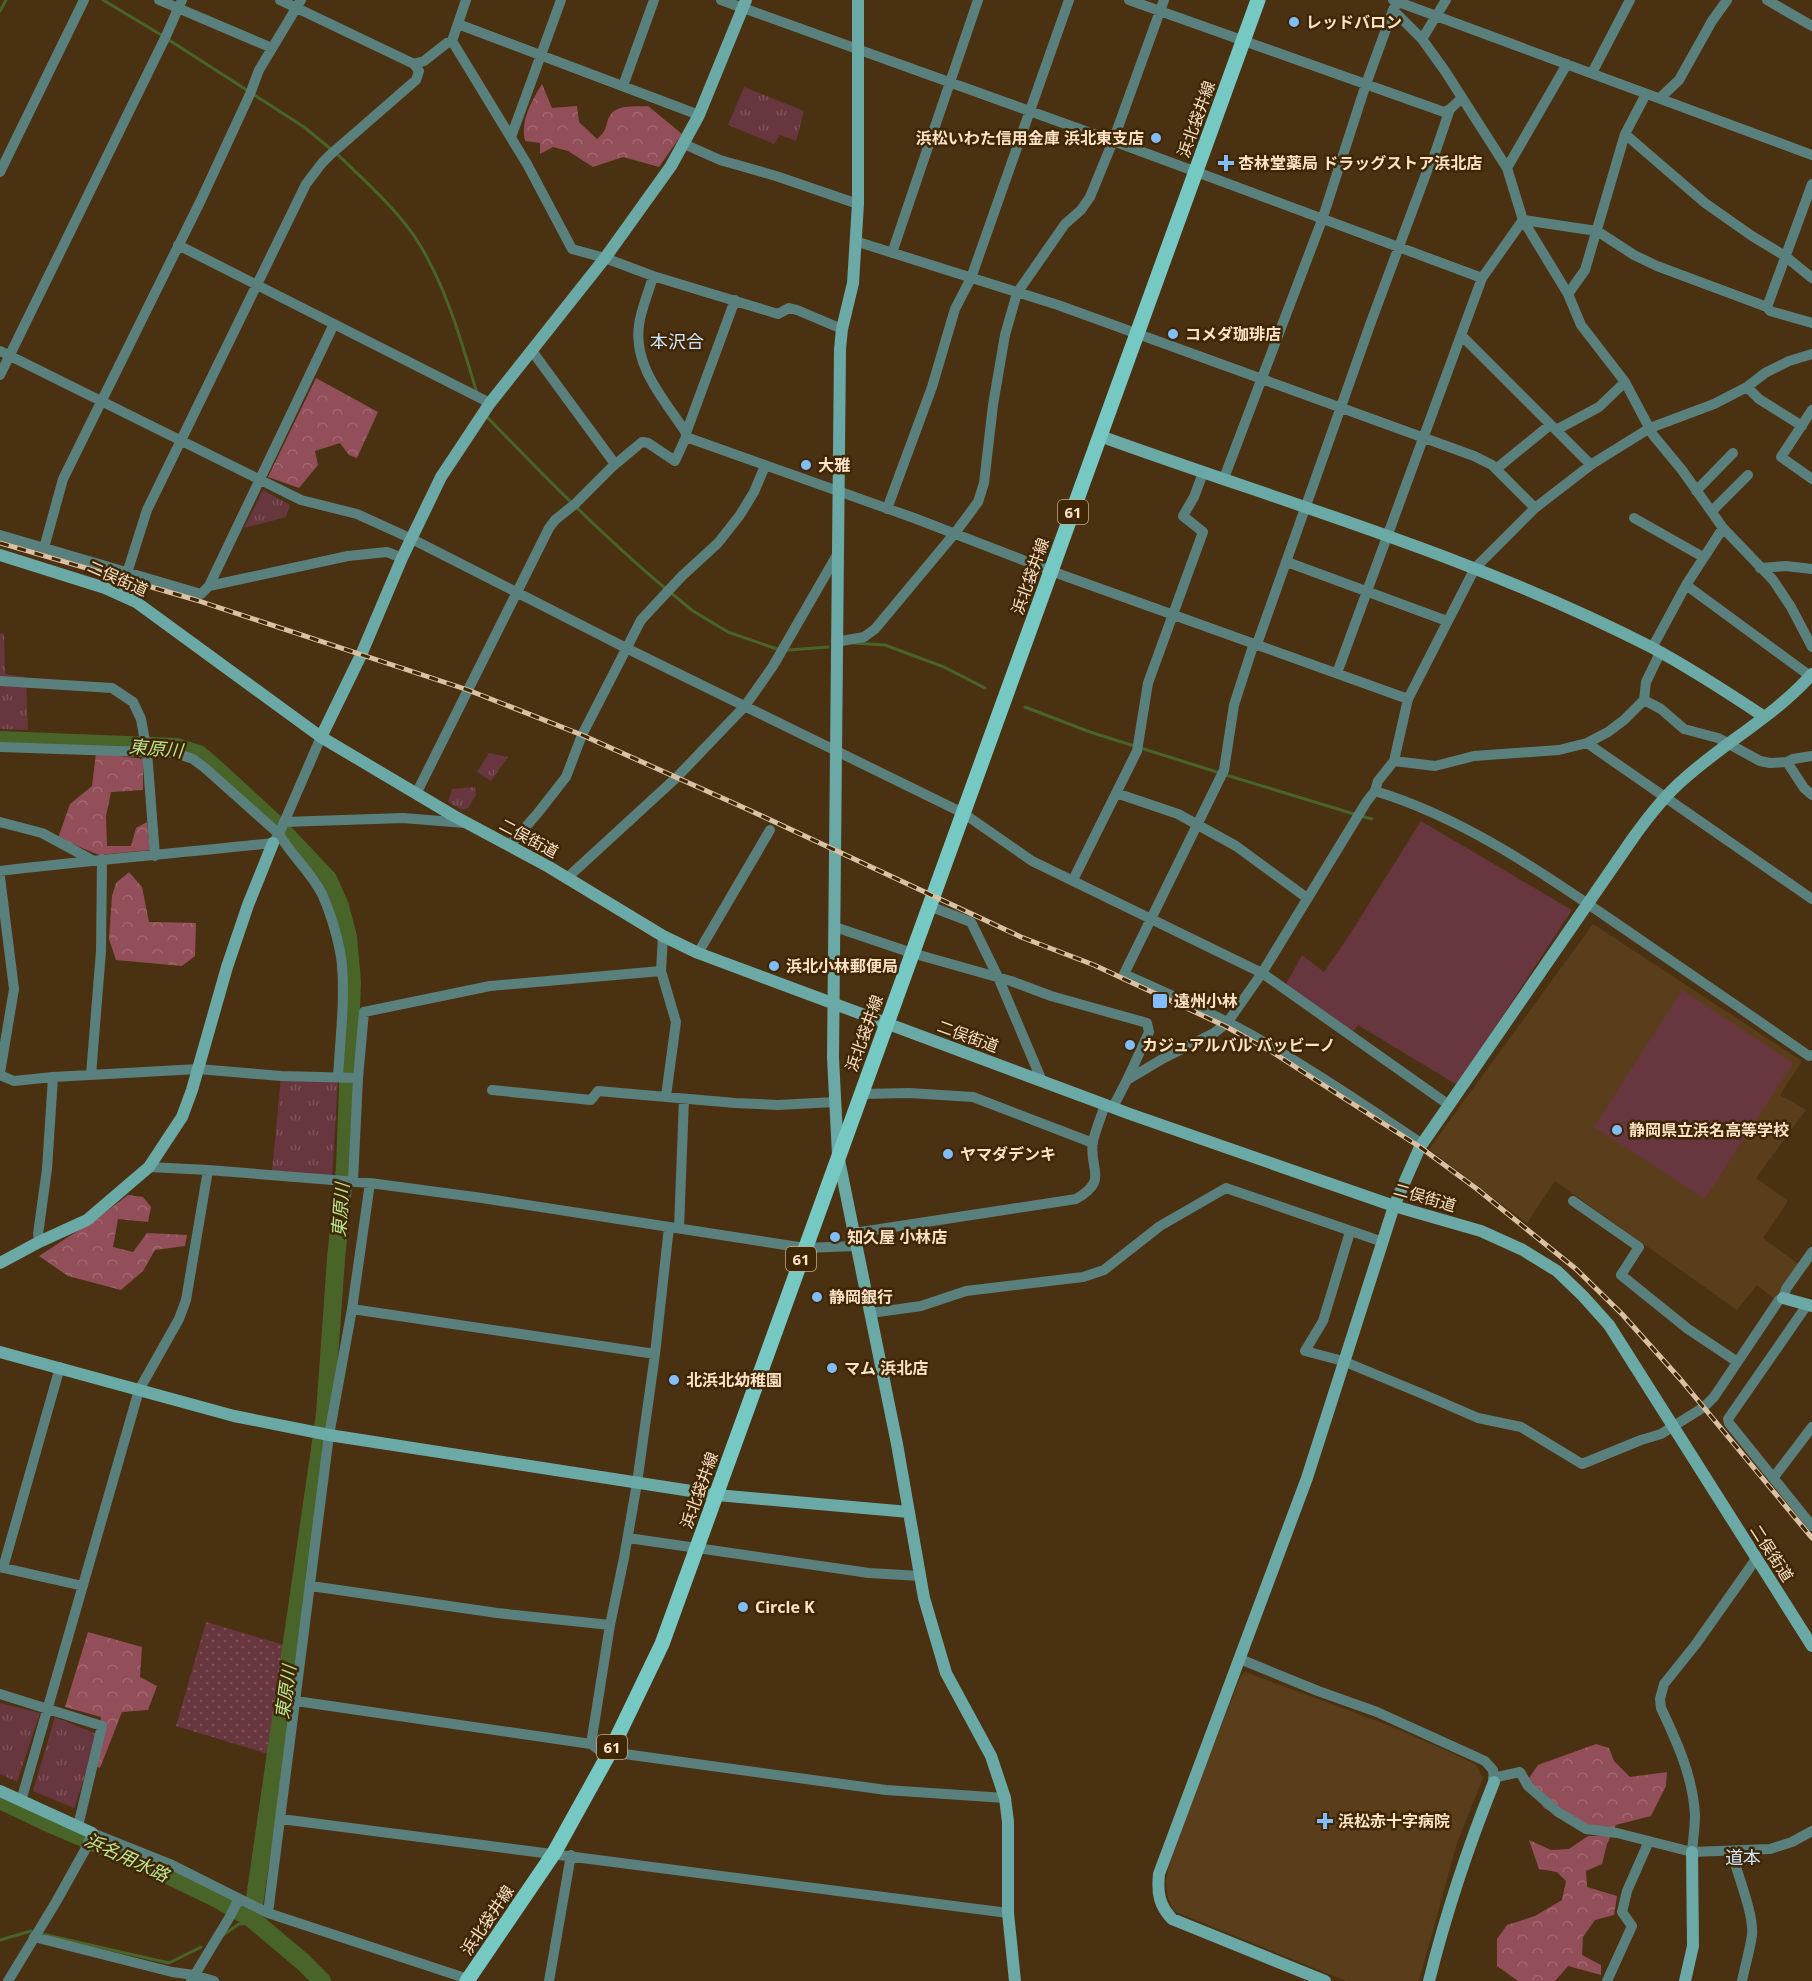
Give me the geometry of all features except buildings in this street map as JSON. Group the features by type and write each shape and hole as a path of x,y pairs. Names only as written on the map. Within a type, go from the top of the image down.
{"main road":[{"name":"浜北袋井線","path":"470,1980 554,1853 608,1754 662,1644 1258,0"}],"street":[{"path":"0,172 84,0"},
{"path":"159,0 180,4 272,48"},
{"path":"127,573 147,510 306,184 322,163 416,80 419,71 414,64 299,4 280,0"},
{"path":"414,64 424,61 452,41 466,0"},
{"path":"511,137 561,0"},
{"path":"623,86 654,0"},
{"path":"722,0 745,4 949,82 1482,278"},
{"path":"858,0 858,204 854,283 842,329 840,349 833,1058 838,1155 871,1313 924,1598 946,1673 991,1756 1005,1798 1008,1822 1008,1913 1015,1981"},
{"path":"892,253 978,0"},
{"path":"887,509 932,387 955,309 971,278 1069,0"},
{"path":"1129,0 1162,5 1243,40 1444,112 1462,98"},
{"path":"1592,73 1630,0"},
{"path":"1660,98 1679,80 1712,21 1727,0"},
{"path":"1767,0 1812,26"},
{"path":"0,375 5,353 180,4"},
{"path":"44,548 63,479 272,48 299,4"},
{"path":"0,1263 87,1220 148,1167 182,1117 248,905 321,737 361,655 402,558 441,477 490,402 605,258 656,188 699,115 745,4"},
{"path":"1395,4 1440,9 1567,64 1812,155"},
{"path":"1395,4 1445,71 1507,168 1523,220 1568,294 1581,325 1625,382 1664,451 1682,470 1723,528 1743,546 1760,568 1773,580 1791,607 1812,647"},
{"path":"1224,478 1322,220 1366,84 1395,4"},
{"path":"836,642 864,637 875,629 956,533 978,501 984,483 993,405 1005,335 1017,292 1065,224 1081,210 1090,197 1113,141 1162,5"},
{"path":"1422,39 1440,9"},
{"path":"458,24 699,115"},
{"path":"452,41 511,137 572,249 778,314 789,309 797,310 842,329"},
{"path":"1507,168 1567,64"},
{"path":"1568,294 1585,270 1625,134 1646,94"},
{"path":"1422,1144 1327,1082 1227,1023 1124,974 1222,774 1240,684 1287,562 1371,322 1450,109"},
{"path":"1625,134 1705,203 1785,256 1812,278"},
{"path":"684,144 720,160 858,204"},
{"path":"1767,308 1812,184"},
{"path":"1523,220 1597,231 1634,255 1657,266 1770,311 1812,323"},
{"path":"1337,673 1482,278 1523,220"},
{"path":"855,241 1058,305 1485,460 1535,508"},
{"path":"178,245 490,402"},
{"path":"654,276 639,324 638,341 642,364 686,435 765,466 956,533 1051,571 1408,699"},
{"path":"416,794 515,598 515,592 555,520 574,506 615,464 642,442 648,443 675,461 735,300"},
{"path":"0,535 201,594 209,586 334,324"},
{"path":"1461,335 1591,465"},
{"path":"532,351 615,464"},
{"path":"5,353 301,500 357,514 412,539 626,648 963,813 1032,861 1262,973 1449,1105"},
{"path":"1127,1080 1214,1033 1227,1023 1262,973 1375,791 1378,781 1394,761 1408,699 1475,568 1535,508 1591,465 1650,429 1714,404 1747,387 1781,365 1812,354"},
{"path":"1496,469 1553,428 1599,407 1625,382"},
{"path":"1747,387 1760,399 1802,426"},
{"path":"1812,411 1781,457 1812,479"},
{"path":"1100,435 1388,536 1534,592 1656,651 1711,682 1763,716"},
{"path":"1696,490 1733,453"},
{"path":"509,846 566,777 582,735 641,620 667,591 718,543 740,515 754,492 765,466"},
{"path":"1073,880 1137,747 1148,683 1203,532 1184,516 1203,473"},
{"path":"1712,511 1748,476"},
{"path":"1634,518 1703,557"},
{"path":"1394,761 1435,766 1474,756 1559,750 1587,742 1608,732 1644,700 1646,682 1656,651 1686,585 1723,528"},
{"path":"209,586 348,556 387,552 402,558"},
{"name":"二俣街道","path":"0,555 105,588 136,602 321,737 466,823 567,878 663,936 698,953 1109,1106 1394,1206 1481,1231 1523,1250 1557,1271 1609,1325 1812,1646"},
{"path":"567,878 677,777 745,706 773,666 837,555"},
{"path":"1287,562 1447,621"},
{"path":"1760,568 1786,566 1812,569"},
{"path":"1324,1981 1172,1919 1165,1911 1158,1896 1159,1874 1306,1478 1394,1206 1422,1144 1633,838 1666,797 1683,779 1789,697 1811,675 1686,585"},
{"path":"0,681 112,688 133,702 141,718 147,748 155,856"},
{"path":"1644,700 1661,709 1684,729 1718,738 1760,761 1787,762 1812,756"},
{"path":"1587,742 1812,899"},
{"path":"0,747 147,748 176,753 193,759 280,831 287,848 303,866 321,893 333,924 342,964 338,1077"},
{"path":"1787,762 1804,788 1812,795"},
{"path":"1375,791 1421,808 1517,858 1809,1056 1812,1055"},
{"path":"1116,793 1178,814 1236,846 1307,898"},
{"path":"0,871 155,856 280,831 402,818 466,823"},
{"path":"0,822 42,833 97,860"},
{"path":"698,953 770,830"},
{"path":"91,1075 101,951 97,860"},
{"path":"0,877 14,989 0,1074 14,1081 198,1069 281,1076 358,1078"},
{"path":"929,906 971,922 998,977 1042,1081"},
{"path":"148,1167 338,1179 482,1198 805,1248 1076,1199 1089,1191 1094,1185 1096,1176 1093,1143 1109,1106 1127,1080 1149,1032 1147,1023 1051,996 998,977 912,953 835,927"},
{"path":"663,936 661,971 676,1022 666,1096"},
{"path":"353,1181 364,1012 490,986 661,971"},
{"path":"39,1242 53,1077"},
{"path":"492,1090 591,1100 598,1091 778,1105 835,1102"},
{"path":"861,1094 909,1093 973,1097 1093,1143"},
{"path":"591,1744 610,1625 637,1483 674,1227 684,1099"},
{"path":"21,1801 139,1390 180,1319 186,1300 208,1170"},
{"path":"268,1913 329,1435 352,1309 370,1183"},
{"path":"871,1313 921,1306 966,1291 1083,1277 1104,1270 1160,1226 1226,1188 1383,1242"},
{"path":"1573,1201 1639,1247 1621,1275 1688,1329 1736,1362"},
{"path":"1350,1232 1323,1322 1305,1351 1343,1361 1478,1418 1521,1427 1582,1464 1661,1434 1697,1413 1709,1402 1779,1300 1783,1298 1786,1289 1812,1252"},
{"path":"1783,1298 1809,1305 1728,1419 1812,1526"},
{"path":"352,1309 655,1354"},
{"path":"0,1352 234,1416 329,1435 717,1495 909,1512"},
{"path":"60,1367 2,1568 83,1586"},
{"path":"1774,1477 1812,1427"},
{"path":"628,1538 869,1573 920,1576"},
{"path":"1685,1981 1693,1946 1692,1852 1695,1815 1687,1770 1661,1708 1660,1699 1665,1684 1756,1559"},
{"path":"311,1586 489,1610 497,1613 610,1625"},
{"path":"1240,1659 1377,1712 1468,1752 1485,1761 1493,1770 1494,1780 1457,1880 1429,1981"},
{"path":"0,1694 102,1726 78,1826"},
{"path":"296,1701 591,1744 608,1754 886,1790 1005,1798"},
{"path":"1494,1780 1520,1772 1528,1785 1558,1812 1586,1828 1617,1833 1692,1852 1770,1849 1792,1842 1812,1831"},
{"path":"0,1791 78,1826 91,1836 172,1865 237,1902 470,1980"},
{"path":"281,1819 1008,1913"},
{"path":"8,1981 91,1836"},
{"path":"1608,1981 1632,1926 1622,1912 1627,1891 1649,1841"},
{"path":"1732,1852 1748,1909 1752,1933 1742,1981"},
{"path":"549,1981 571,1856"},
{"path":"193,1978 230,1918 237,1902"},
{"path":"34,1938 193,1978 214,1981"}],"shaded area":[{"name":"静岡県立浜名高等学校","path":"1593,924 1802,1061 1780,1095 1806,1110 1756,1178 1788,1201 1763,1238 1801,1266 1777,1301 1757,1285 1737,1310 1555,1181 1527,1223 1429,1149"},
{"name":"浜松赤十字病院","path":"1245,1672 1385,1724 1445,1750 1475,1764 1483,1778 1457,1843 1419,1981 1346,1981 1174,1911 1168,1898 1166,1881 1169,1866 1192,1799 1241,1676"}],"green space":[{"path":"542,84 552,108 577,106 579,122 597,139 604,132 611,114 618,109 628,107 648,106 682,134 659,167 623,157 593,167 568,151 553,147 540,154 540,143 525,141 524,126 534,97"},
{"path":"744,87 804,111 796,141 780,135 774,144 728,125"},
{"path":"316,378 378,412 357,458 349,455 340,443 315,451 318,465 299,488 268,477"},
{"path":"263,490 290,505 286,517 244,528"},
{"path":"4,633 5,674 26,677 28,730 0,729 0,634"},
{"path":"96,753 143,759 143,790 111,792 106,816 107,846 131,846 136,828 147,822 150,850 99,855 58,838 70,804 92,786"},
{"path":"489,753 508,757 491,781 477,772"},
{"path":"475,787 476,795 468,808 462,810 448,802 452,789"},
{"path":"1421,821 1572,910 1457,1085 1358,1025 1352,1033 1285,986 1302,955 1324,972"},
{"path":"129,872 142,887 149,922 196,923 195,956 182,966 116,960 109,939 112,896 116,883"},
{"path":"1682,990 1793,1063 1705,1199 1594,1127"},
{"path":"281,1076 338,1077 332,1179 272,1171"},
{"path":"128,1195 143,1197 151,1207 148,1222 118,1219 113,1247 133,1252 147,1233 187,1235 185,1246 155,1250 143,1271 121,1290 68,1276 39,1256 99,1217"},
{"path":"206,1622 284,1645 268,1754 176,1726"},
{"path":"88,1632 142,1647 140,1677 157,1686 148,1710 122,1712 100,1768 95,1766 101,1717 65,1707"},
{"path":"0,1703 40,1713 17,1782 0,1774"},
{"path":"55,1717 99,1735 74,1808 33,1791"},
{"path":"1596,1744 1609,1748 1614,1761 1630,1777 1667,1772 1666,1786 1651,1816 1616,1825 1607,1844 1602,1864 1586,1871 1587,1887 1617,1896 1614,1915 1595,1920 1583,1937 1582,1955 1601,1965 1601,1975 1568,1966 1555,1981 1518,1981 1497,1966 1497,1939 1507,1925 1535,1916 1562,1900 1566,1881 1557,1872 1539,1869 1529,1840 1551,1850 1569,1849 1588,1836 1599,1836 1601,1830 1566,1820 1544,1808 1527,1781 1538,1765"}],"waterway":[{"path":"0,11 6,0"},
{"path":"103,0 163,36"},
{"path":"169,40 304,127 332,150"},
{"path":"337,154 393,209 420,245 446,297 476,390"},
{"path":"488,418 597,527 666,589"},
{"path":"671,593 693,611 728,632 777,649"},
{"path":"853,643 885,645 944,667 985,688"},
{"path":"789,650 828,647"},
{"path":"1025,707 1090,732 1220,773"},
{"name":"東原川","path":"0,740 177,747 199,754 275,823 328,879 340,906 348,937 352,982 345,1167 325,1414 252,1919"},
{"path":"1226,775 1354,814"},
{"path":"1361,816 1372,819"},
{"name":"浜名用水路","path":"0,1800 147,1865 217,1899 252,1919 322,1981"},
{"path":"223,1935 239,1924 249,1923 252,1919"},
{"path":"0,1940 31,1931"},
{"path":"42,1934 169,1963 201,1947"}],"railway":[{"path":"0,543 196,600 468,690 582,735 1021,937 1094,965 1225,1026 1272,1052 1420,1147 1477,1189 1576,1269 1622,1314 1681,1380 1812,1538"}],"place":[{"name":"レッドバロン","path":"1294,22"},
{"name":"浜松いわた信用金庫 浜北東支店","path":"1156,138"},
{"name":"杏林堂薬局 ドラッグストア浜北店","path":"1226,163"},
{"name":"コメダ珈琲店","path":"1173,334"},
{"name":"大雅","path":"806,465"},
{"name":"浜北小林郵便局","path":"774,966"},
{"name":"遠州小林","path":"1160,1001"},
{"name":"カジュアルバル バッビーノ","path":"1130,1045"},
{"name":"静岡県立浜名高等学校","path":"1617,1130"},
{"name":"ヤマダデンキ","path":"948,1154"},
{"name":"知久屋 小林店","path":"835,1237"},
{"name":"静岡銀行","path":"817,1297"},
{"name":"マム 浜北店","path":"832,1368"},
{"name":"北浜北幼稚園","path":"674,1380"},
{"name":"Circle K","path":"743,1607"},
{"name":"浜松赤十字病院","path":"1325,1821"}],"district":[{"name":"本沢合","path":"677,341"},
{"name":"道本","path":"1743,1857"}]}
